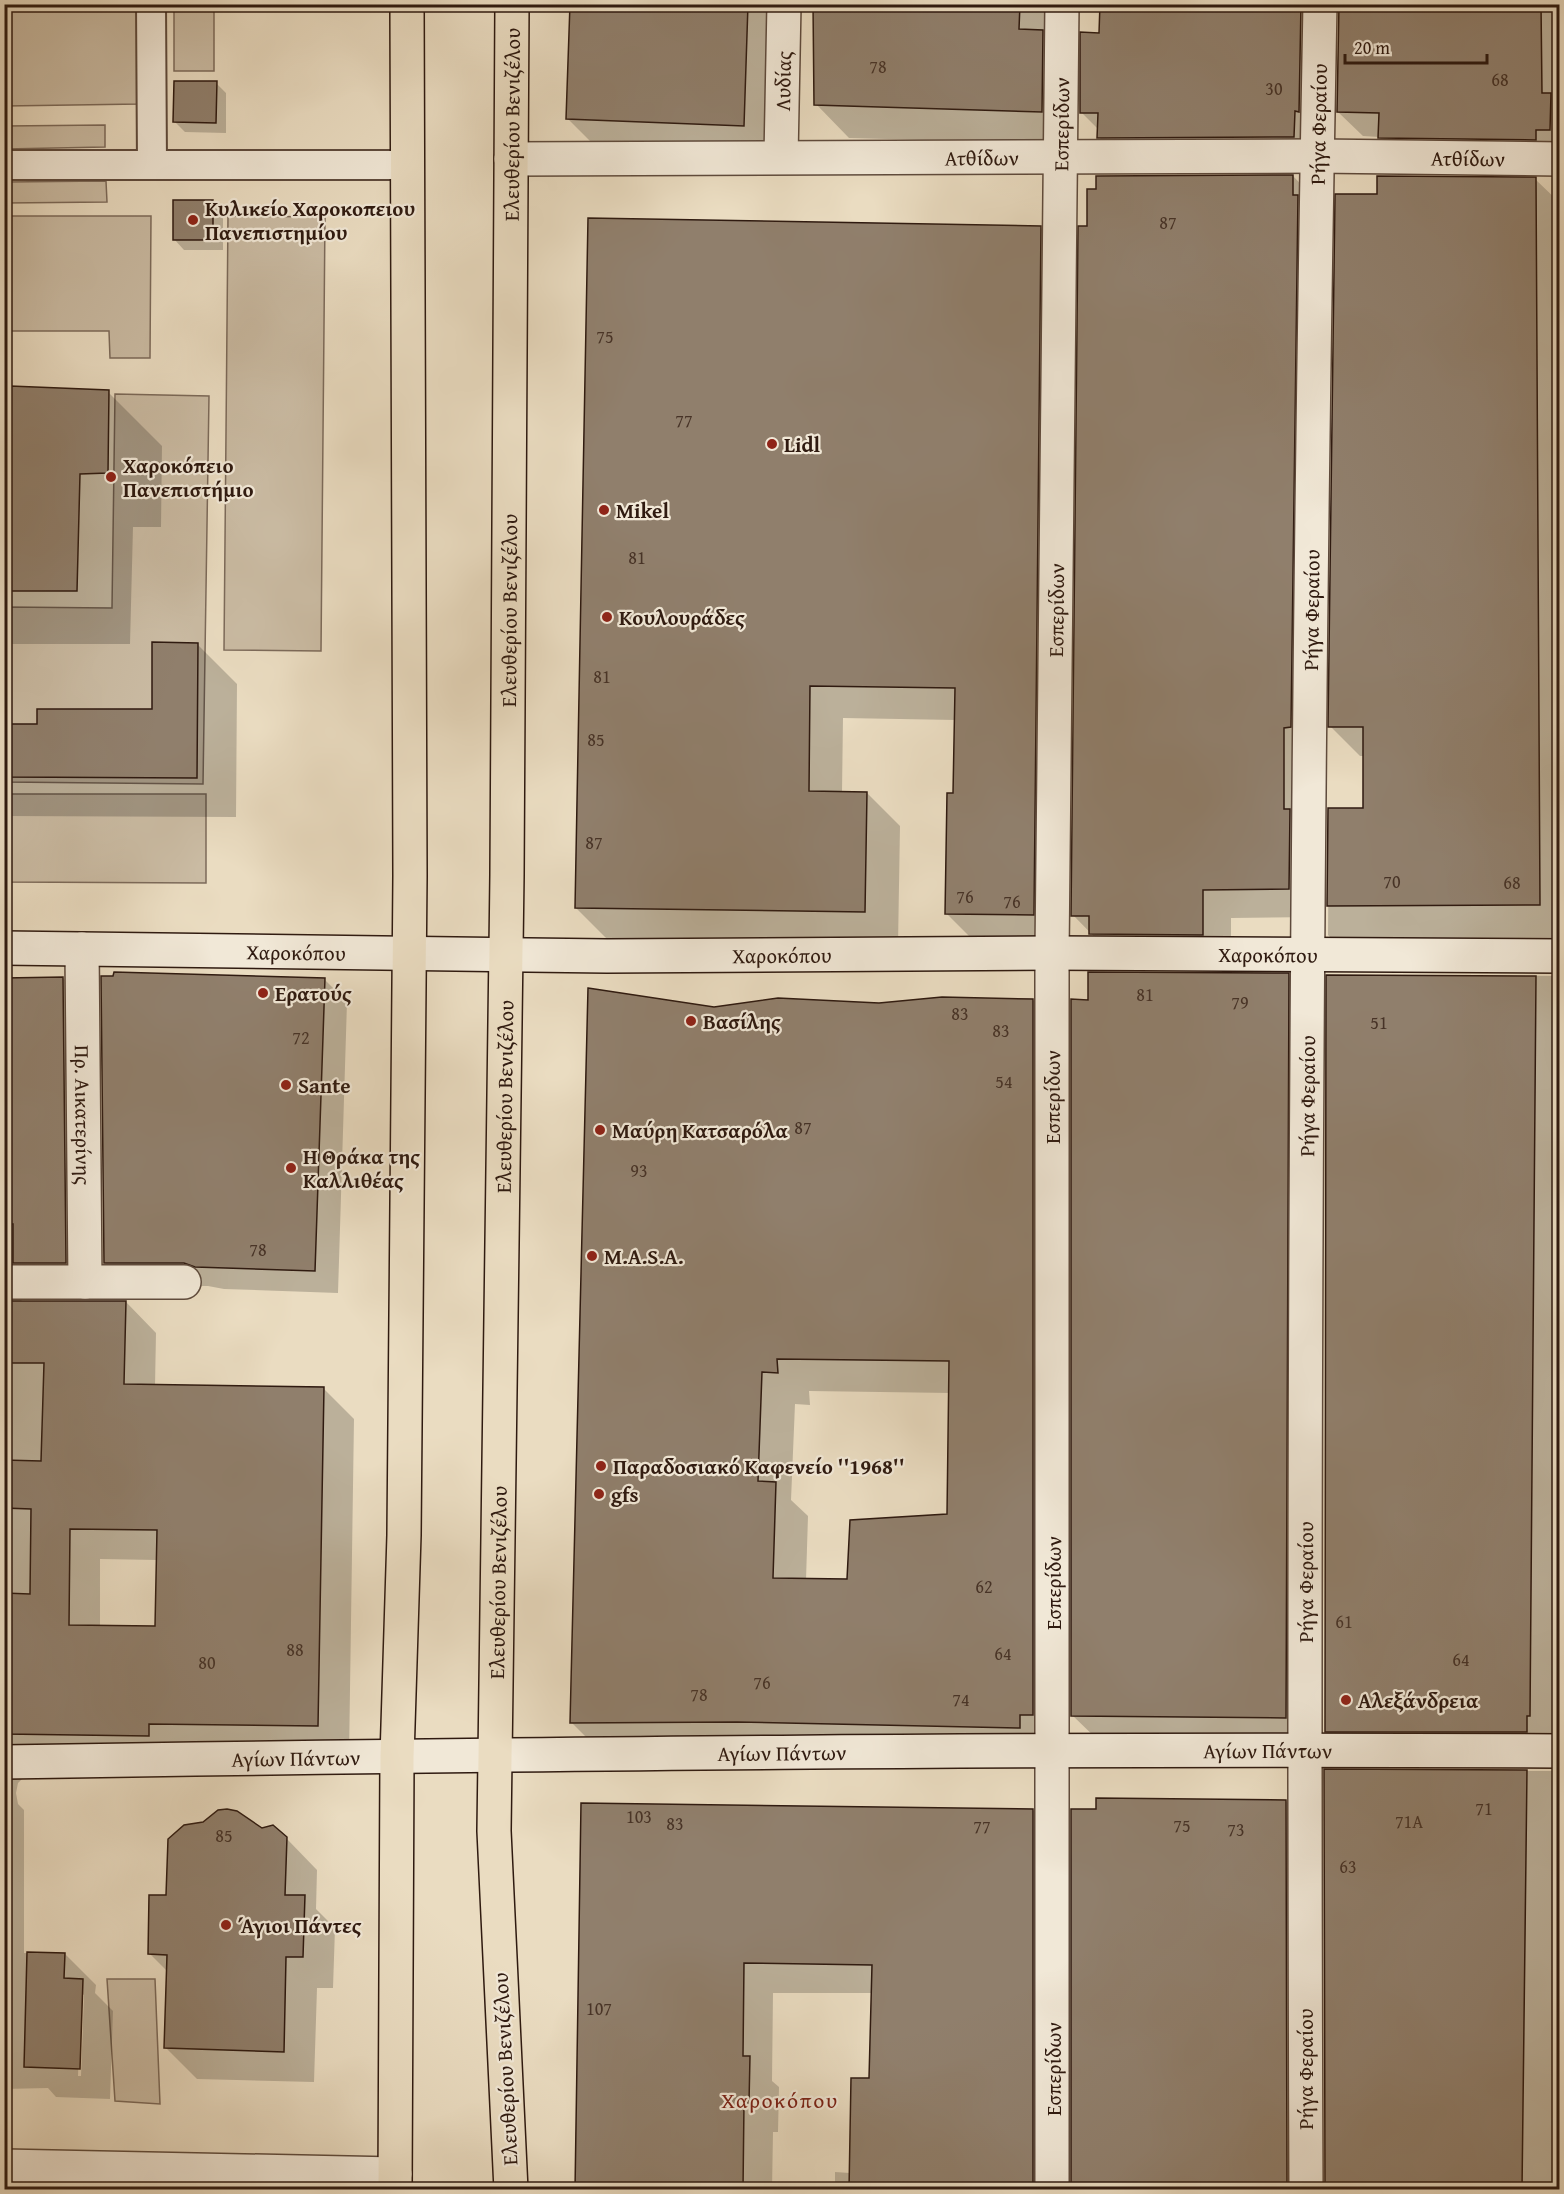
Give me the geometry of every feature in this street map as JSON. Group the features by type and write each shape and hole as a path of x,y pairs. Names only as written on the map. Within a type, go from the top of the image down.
{"main road":[{"path":"394,2182 397,1756 404,1535 409,952 406,4"},
{"name":"Ελευθερίου Βενιζέλου","path":"511,2190 494,1831 505,954 512,4"}],"street":[{"name":"Λυδίας","path":"781,157 784,4"},
{"name":"Εσπερίδων","path":"1053,2190 1052,953 1062,4"},
{"name":"Ρήγα Φεραίου","path":"1305,2190 1307,954 1320,4"},
{"name":"Ατθίδων","path":"511,159 1317,156 1560,159"},
{"name":"Χαροκόπου","path":"4,948 607,956 1052,953 1560,956"},
{"name":"Πρ. Αικατερίνης","path":"82,948 85,1282"},
{"path":"4,1282 184,1282"},
{"name":"Αγίων Πάντων","path":"4,1762 495,1754 1304,1749 1560,1750"},
{"path":"4,2166 394,2182"}],"lane":[{"path":"151,4 152,165"},
{"path":"4,165 406,165"}],"shaded area":[{"path":"4,5 139,5 140,104 5,106"},
{"path":"174,5 214,5 214,71 174,71"},
{"path":"105,125 105,147 5,149 5,126"},
{"path":"106,181 107,202 5,203 5,182"},
{"path":"5,216 151,216 150,358 110,358 109,331 5,331"},
{"path":"228,216 325,217 321,651 224,650"},
{"path":"115,394 209,396 203,784 5,782 5,607 112,608"},
{"path":"5,794 206,794 206,883 5,882"},
{"path":"107,1979 155,1979 160,2104 115,2101"}],"building":[{"path":"570,4 748,4 744,126 566,119"},
{"path":"813,4 1020,4 1019,29 1043,30 1042,112 814,105"},
{"path":"1100,4 1301,4 1299,112 1295,111 1294,137 1097,138 1098,113 1080,113 1080,32 1099,33"},
{"path":"1339,4 1541,4 1542,93 1551,93 1550,130 1536,130 1536,140 1378,138 1379,113 1337,112"},
{"path":"174,81 217,81 216,123 173,122"},
{"path":"1293,175 1293,195 1298,195 1291,727 1284,728 1284,809 1290,809 1289,889 1203,890 1203,935 1089,934 1089,916 1071,916 1078,226 1087,226 1087,189 1096,189 1096,176"},
{"path":"1377,176 1536,177 1540,905 1327,906 1328,808 1363,808 1363,727 1328,727 1335,194 1377,194"},
{"name":"Κυλικείο Χαροκοπειου Πανεπιστημίου","path":"173,200 213,200 213,240 173,240"},
{"path":"588,218 1041,226 1034,915 945,914 947,793 953,793 955,688 810,686 809,791 867,792 865,912 575,908"},
{"path":"10,386 109,390 108,473 80,474 77,591 4,591 4,456 8,456"},
{"path":"152,642 198,643 197,778 4,777 4,724 37,724 37,709 152,709"},
{"path":"114,972 325,978 315,1271 195,1267 184,1263 104,1263 101,976 113,976"},
{"path":"1088,972 1289,973 1286,1718 1071,1716 1071,999 1088,1000"},
{"path":"1326,975 1536,976 1530,1716 1527,1716 1527,1732 1325,1732"},
{"path":"63,977 66,1263 13,1263 13,1224 4,1224 4,978"},
{"path":"588,988 714,1007 778,998 879,1003 942,997 1033,999 1033,1715 1020,1715 1020,1728 737,1722 570,1723","holes":["777,1359 949,1361 947,1514 850,1520 847,1579 773,1578 776,1482 758,1481 762,1372 778,1373"]},
{"path":"4,1301 126,1301 124,1384 324,1387 318,1726 149,1724 149,1736 4,1734 4,1593 30,1594 31,1509 4,1508 4,1460 41,1461 44,1363 4,1363","holes":["70,1529 157,1530 155,1626 69,1625"]},
{"path":"1324,1769 1527,1770 1522,2190 1325,2190"},
{"path":"1096,1798 1286,1800 1287,2190 1071,2190 1071,1809 1096,1809"},
{"path":"581,1803 1033,1809 1033,2190 849,2190 851,2078 869,2078 872,1965 744,1963 743,2056 750,2056 749,2103 744,2103 743,2190 575,2190"},
{"name":"Άγιοι Πάντες","path":"218,1810 237,1811 262,1828 273,1825 287,1837 285,1895 305,1895 303,1957 286,1957 284,2052 164,2048 167,1955 148,1954 149,1895 166,1895 168,1839 184,1825 203,1822"},
{"path":"27,1952 65,1953 64,1978 83,1979 80,2069 24,2067"}],"place":[{"name":"Κυλικείο Χαροκοπειου Πανεπιστημίου","path":"193,220"},
{"name":"Lidl","path":"772,444"},
{"name":"Χαροκόπειο Πανεπιστήμιο","path":"111,477"},
{"name":"Mikel","path":"604,510"},
{"name":"Κουλουράδες","path":"607,617"},
{"name":"Ερατούς","path":"263,993"},
{"name":"Βασίλης","path":"691,1021"},
{"name":"Sante","path":"286,1085"},
{"name":"Μαύρη Κατσαρόλα","path":"600,1130"},
{"name":"Η Θράκα της Καλλιθέας","path":"291,1168"},
{"name":"M.A.S.A.","path":"592,1256"},
{"name":"Παραδοσιακό Καφενείο ''1968''","path":"601,1466"},
{"name":"gfs","path":"599,1494"},
{"name":"Αλεξάνδρεια","path":"1346,1700"},
{"name":"Άγιοι Πάντες","path":"226,1925"}],"district":[{"name":"Χαροκόπου","path":"780,2100"}]}
